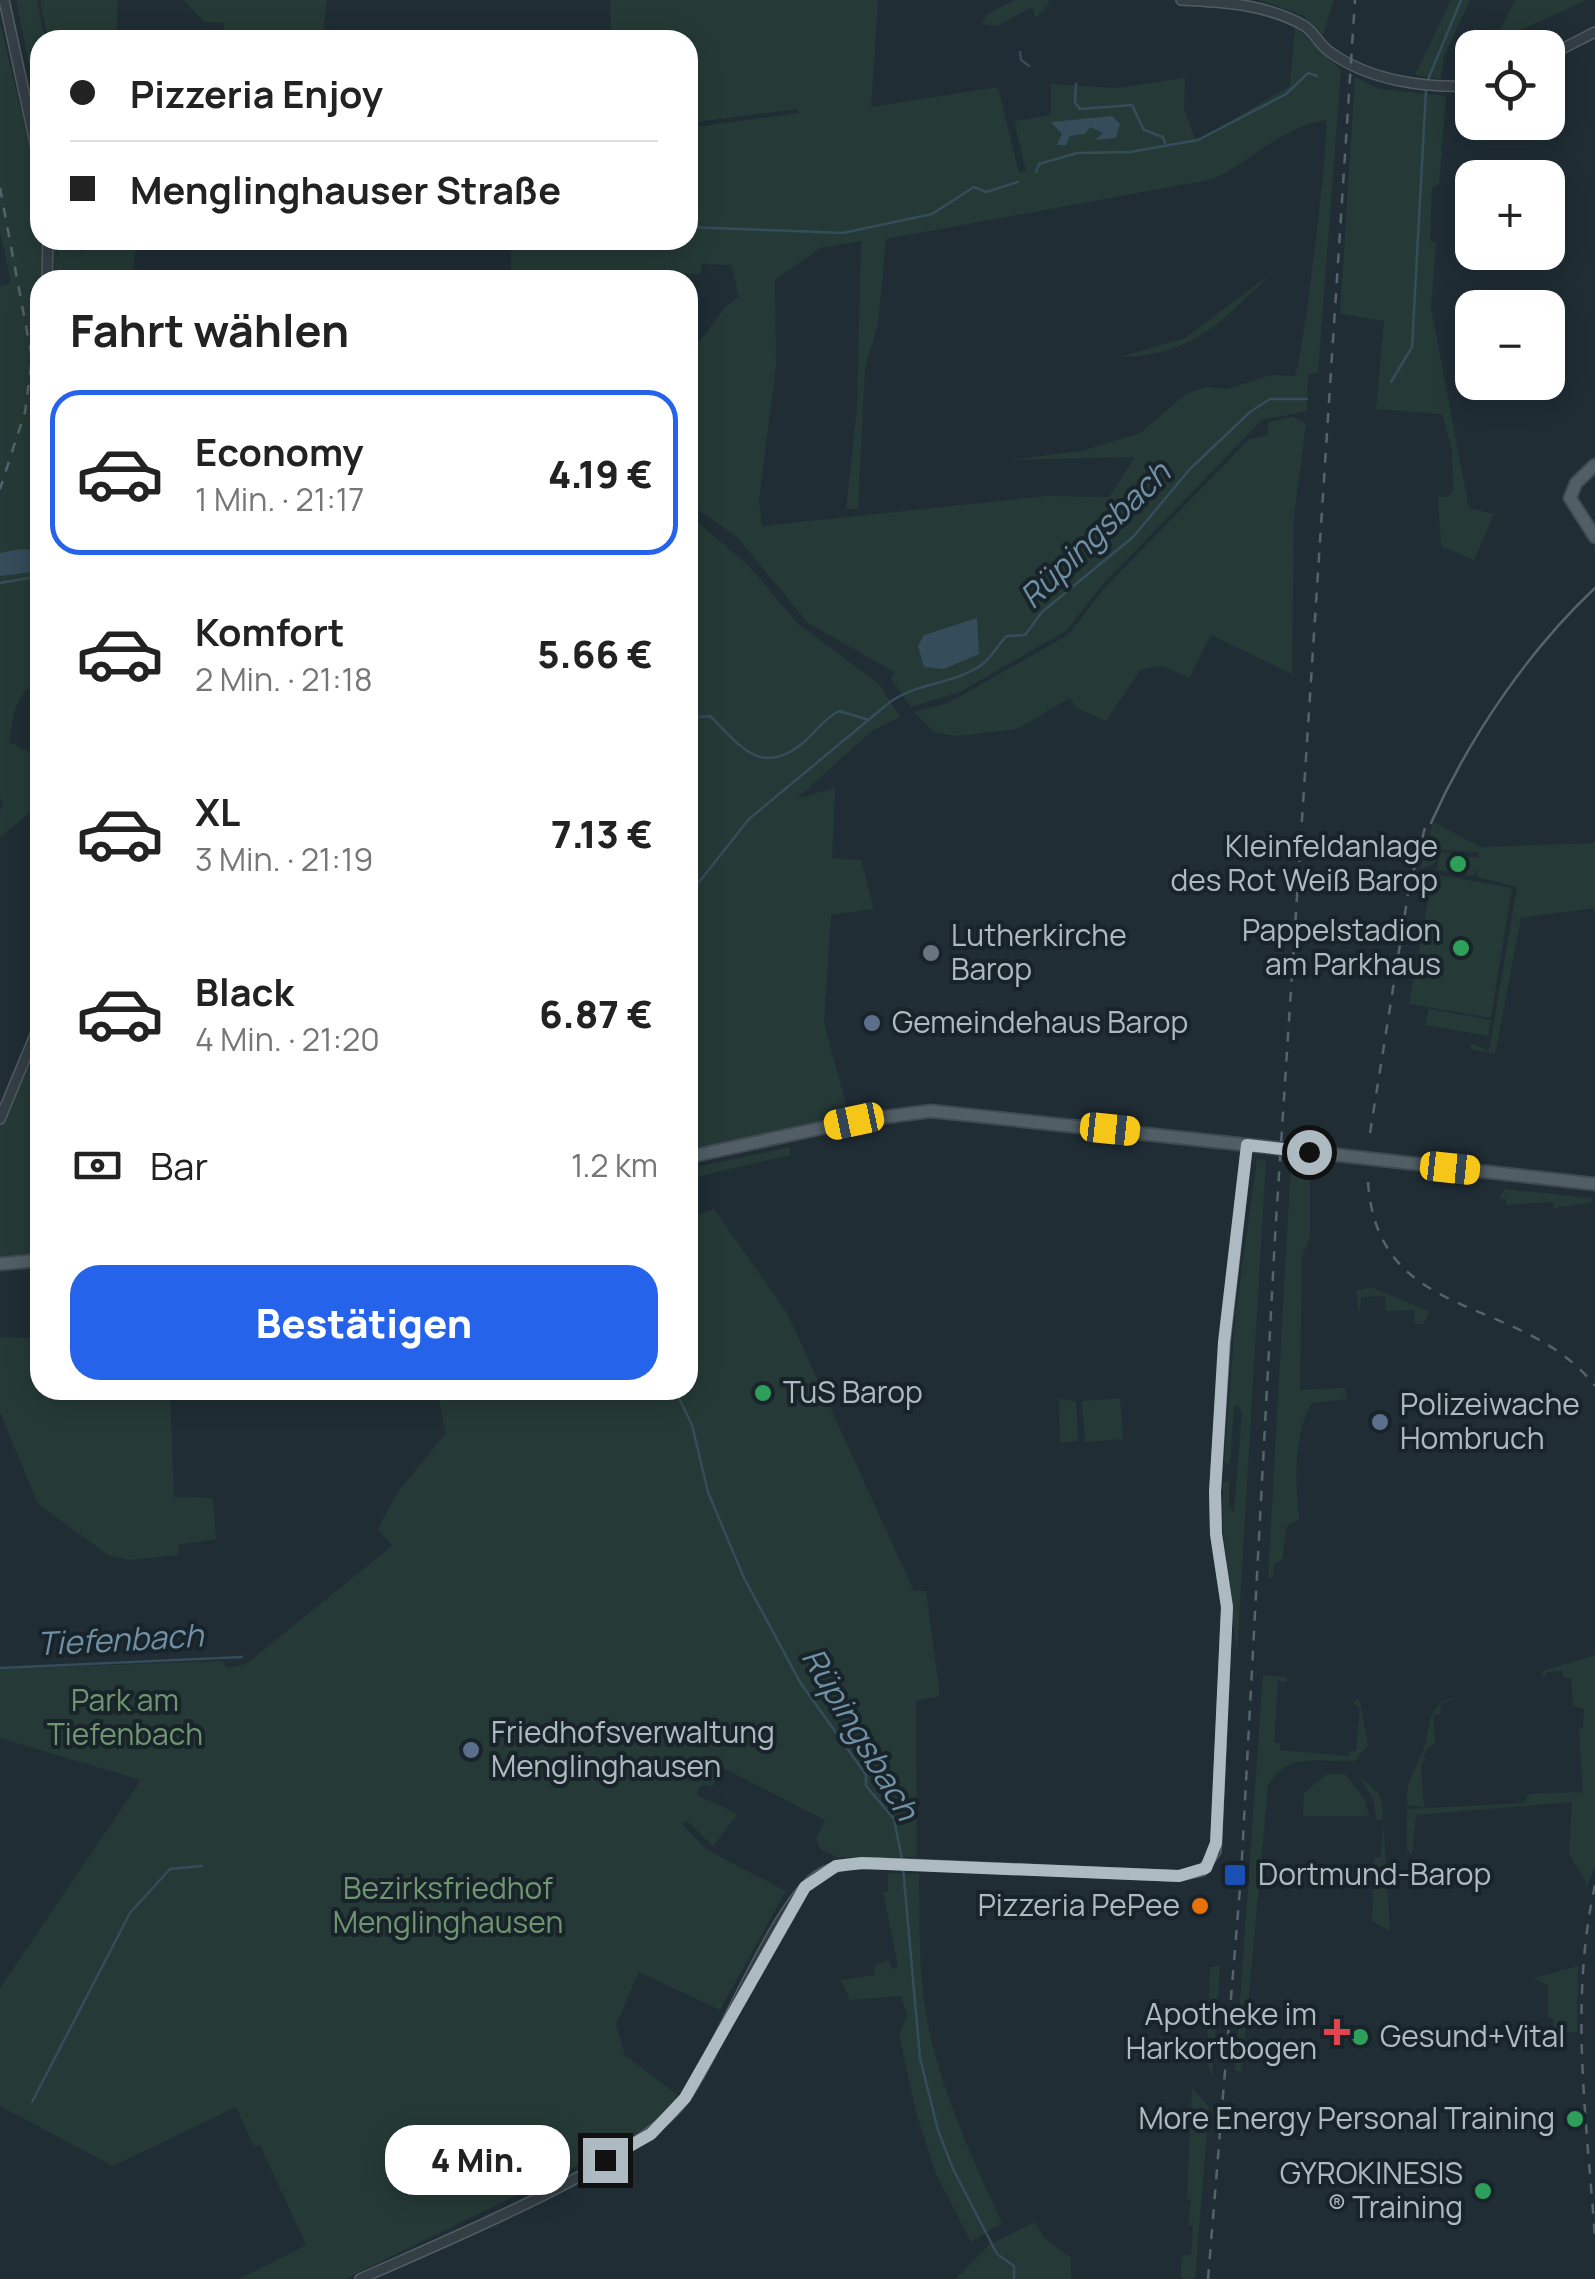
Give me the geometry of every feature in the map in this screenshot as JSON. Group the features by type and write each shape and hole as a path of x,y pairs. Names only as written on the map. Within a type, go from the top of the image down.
{"main road":[{"path":"1595,465 1571,491 1572,505 1595,537"},
{"path":"698,1154 854,1121 932,1112 1595,1184"},
{"path":"0,1264 30,1261"}],"street":[{"path":"4,0 30,120"},
{"path":"1181,0 1262,9 1306,26 1336,56 1415,83 1455,86"},
{"path":"1565,47 1595,32"},
{"path":"0,1119 30,1048"},
{"path":"360,2279 482,2222 651,2134 685,2098 805,1887 836,1866 915,1864 1186,1876 1209,1864 1216,1843 1227,1607 1216,1534 1215,1492 1224,1342 1247,1145"}],"green space":[{"path":"16,0 37,0 43,30 30,30 30,69"},
{"path":"40,0 118,0 116,30 46,30"},
{"path":"183,0 327,0 323,30 224,30 224,23 204,22"},
{"path":"610,0 878,0 871,107 998,87 1019,173 1026,170 1014,121 1051,115 1051,84 1116,88 1185,78 1184,109 1196,141 1290,86 1295,27 1341,70 1318,373 1308,374 1307,411 1262,420 1102,585 1066,631 960,692 911,707 891,679 894,672 808,623 737,537 698,510 698,342 739,297 731,265 702,264 700,274 698,270 511,270 511,250 698,250 698,127 799,113 797,109 698,122 698,30 611,30","holes":["1326,120 1320,203 1295,376 1271,375 1227,389 1206,387 1186,394 1140,433 1081,451 1008,460 1135,457 1109,497 1046,496 762,526 759,500 776,366 775,280 820,248 861,241 857,407 846,509 858,509 865,368 878,324 886,239 1214,179 1281,137"]},
{"path":"1015,0 1048,0 1049,4 1035,18 1032,7 997,26 982,24 987,14"},
{"path":"1259,0 1334,0 1323,35 1303,15"},
{"path":"1451,0 1470,0 1445,54 1440,79 1415,75"},
{"path":"1515,0 1587,0 1521,30 1500,30"},
{"path":"0,22 30,149 30,250 43,250 43,270 30,270 30,687 20,699 9,742 30,753 30,812 0,837 0,809 4,806 0,797 0,286 11,283 0,231"},
{"path":"1355,77 1379,89 1446,96 1439,184 1432,188 1430,241 1436,242 1431,308 1469,508 1494,514 1474,560 1441,546 1438,497 1448,497 1453,489 1452,450 1442,414 1376,409 1384,321 1340,314"},
{"path":"55,250 58,260 58,250 81,250 82,259 82,250 136,250 133,270 54,270"},
{"path":"1273,272 1222,320 1188,342 1169,350 1120,357 1185,338"},
{"path":"1293,417 1306,424 1294,517 1292,674 1211,635 1189,678 1163,666 1141,669 1106,721 1077,708 1070,698 1017,729 957,736 934,732 914,712 948,703 1068,635 1103,590 1249,439 1268,435 1268,422"},
{"path":"698,523 749,566 798,624 879,684 900,717 872,731 796,799 835,788 832,858 861,860 874,909 831,915 824,1023 849,1116 698,1147"},
{"path":"1433,822 1481,847 1595,843 1595,908 1521,918 1495,1054 1470,1049 1471,1043 1489,1051 1517,887 1477,877 1478,866 1475,876 1437,870 1440,852 1478,858 1479,852 1438,850 1435,863 1420,870"},
{"name":"Pappelstadion am Parkhaus","path":"1433,874 1512,888 1491,1018 1409,1004"},
{"path":"1429,1009 1491,1020 1488,1036 1425,1025"},
{"path":"20,1066 30,1068 30,1256 0,1264 0,1119"},
{"path":"790,1147 790,1155 698,1177 698,1167"},
{"path":"1257,1159 1266,1160 1237,1653 1223,1529 1223,1482 1229,1481 1229,1508 1234,1512 1242,1413 1238,1405 1234,1406 1230,1465 1224,1462 1236,1310"},
{"path":"1291,1163 1310,1165 1310,1236 1302,1257 1300,1390 1345,1388 1347,1399 1312,1403 1306,1416 1297,1460 1299,1519 1287,1526 1282,1561 1274,1564 1273,1577 1268,1579"},
{"path":"1504,1189 1591,1198 1592,1202 1554,1208 1553,1202 1506,1205 1506,1199 1499,1198"},
{"path":"714,1209 787,1313 914,1591 926,1591 940,1696 916,1701 917,1857 837,1857 821,1850 816,1839 825,1820 721,1767 712,1786 807,1838 708,1785 700,1786 697,1795 738,1814 713,1846 687,1821 682,1824 707,1850 786,1891 720,2010 639,1972 616,2025 625,2055 679,2096 661,2119 628,2141 345,2279 239,2279 306,2245 260,2145 254,2147 236,2107 113,2166 0,2106 0,1988 141,1780 0,1738 0,1669 223,1661 226,1668 246,1664 392,1546 378,1529 397,1493 446,1433 439,1400 698,1400 698,1215"},
{"path":"1370,1287 1429,1311 1424,1324 1415,1324 1414,1310 1386,1311 1385,1296 1361,1297 1359,1314 1356,1291"},
{"path":"0,1337 30,1338 30,1400 170,1400 174,1497 213,1498 216,1539 178,1545 179,1555 129,1560 108,1555 38,1504 0,1412"},
{"path":"1059,1398 1076,1402 1078,1441 1060,1443"},
{"path":"1120,1398 1123,1439 1085,1442 1082,1401"},
{"path":"1595,1655 1595,1867 1585,1891 1586,1882 1569,1854 1572,1802 1416,1815 1412,1854 1407,1851 1407,1809 1524,1803 1529,1794 1583,1792 1579,1729 1583,1728 1584,1709 1573,1706 1571,1678 1563,1677 1562,1671 1547,1672 1543,1679 1542,1671"},
{"path":"1263,1675 1287,1677 1286,1682 1278,1681 1274,1742 1280,1743 1280,1750 1349,1756 1349,1751 1356,1751 1360,1708 1353,1703 1359,1698 1368,1745 1355,1761 1317,1760 1285,1767 1268,1786 1242,2071 1235,2071"},
{"path":"1458,1697 1441,1704 1440,1714 1433,1714 1435,1742 1422,1756 1427,1760 1421,1763 1424,1807 1430,1808 1407,1805 1409,1784 1434,1710 1439,1704"},
{"path":"1327,1774 1345,1774 1365,1800 1369,1816 1303,1816 1304,1793"},
{"path":"1359,1775 1379,1794 1382,1804 1390,1931 1372,1921 1374,1858 1381,1857 1383,1820 1376,1819 1374,1801"},
{"path":"888,1873 919,1874 922,1984 933,2047 958,2124 1002,2223 971,2242 936,2174 916,2112 899,2035 907,2015 901,1996 850,2000 841,1980 874,1975 875,1965 889,1960 892,1969 898,1967 883,1892 888,1892"},
{"path":"1220,1965 1212,2078 1207,2061 1210,1967"},
{"path":"1578,1966 1577,2032 1554,2032 1553,2018 1548,2018 1548,1986 1534,1978"},
{"path":"1192,2088 1209,2107 1195,2279 1181,2279 1182,2255 1191,2255 1193,2226 1188,2225 1191,2200 1187,2198"},
{"path":"1035,2222 1044,2238 1071,2258 1071,2279 956,2279 989,2245"}],"water":[{"path":"1112,116 1120,124 1116,138 1095,140 1103,133 1090,127 1085,134 1070,136 1066,145 1057,145 1062,134 1051,122"},
{"path":"30,550 30,572 0,576 0,553"},
{"path":"977,618 979,654 944,669 924,667 918,646 924,635"}],"waterway":[{"name":"Rüpingsbach","path":"1427,82 1461,0"},
{"path":"1020,52 1021,60 1029,66"},
{"path":"1036,172 1039,164 1077,153 1130,152 1198,140 1286,94 1308,73 1317,76"},
{"path":"1076,84 1075,102 1080,109 1132,105 1144,130 1163,137 1165,143"},
{"name":"Rüpingsbach","path":"1391,382 1412,347 1426,90"},
{"path":"698,227 843,233 932,214 974,187 986,192 1018,182"},
{"name":"Rüpingsbach","path":"698,883 749,819 890,702 969,672 984,663 1007,636 1025,635 1042,612 1133,537 1190,469 1250,412 1270,399 1307,399"},
{"path":"0,583 30,578"},
{"path":"698,717 710,716 752,754 775,758 803,743 839,711 866,719"},
{"name":"Rüpingsbach","path":"680,1400 692,1425 708,1492 744,1578 800,1682 866,1775 866,1786 894,1819 902,1859"},
{"name":"Tiefenbach","path":"0,1668 242,1657"},
{"path":"32,2102 130,1913 170,1869 202,1866"},
{"name":"Rüpingsbach","path":"903,1867 920,2058 938,2130 953,2169 997,2254 1014,2266 1014,2279"}],"tram line":[{"path":"1431,823 1463,759 1502,698 1546,640 1595,588"}],"railway":[{"path":"1208,2279 1241,1876 1275,1237 1355,0"},
{"path":"0,188 30,347"},
{"path":"0,489 25,412 30,373"},
{"path":"1370,1133 1409,888 1427,820"},
{"path":"1368,1182 1378,1228 1397,1261 1425,1285 1530,1335 1564,1356 1595,1386"},
{"path":"1595,1885 1587,1929 1581,2017 1595,2239"}],"place":[{"name":"Kleinfeldanlage des Rot Weiß Barop","path":"1458,864"},
{"name":"Pappelstadion am Parkhaus","path":"1461,948"},
{"name":"Lutherkirche Barop","path":"931,953"},
{"name":"Gemeindehaus Barop","path":"872,1023"},
{"name":"TuS Barop","path":"763,1393"},
{"name":"Polizeiwache Hombruch","path":"1380,1422"},
{"name":"Friedhofsverwaltung Menglinghausen","path":"471,1750"},
{"name":"Dortmund-Barop","path":"1235,1875"},
{"name":"Pizzeria PePee","path":"1200,1906"},
{"name":"Apotheke im Harkortbogen","path":"1337,2032"},
{"name":"Gesund+Vital","path":"1360,2037"},
{"name":"More Energy Personal Training","path":"1575,2119"},
{"name":"GYROKINESIS ® Training","path":"1483,2191"}],"route":[{"path":"605,2160 651,2134 685,2098 796,1897 828,1870 862,1863 1179,1876 1202,1871 1212,1861 1219,1808 1227,1607 1216,1534 1215,1492 1224,1342 1247,1145 1309,1152"}],"park label":[{"name":"Park am Tiefenbach","path":"125,1718"},
{"name":"Bezirksfriedhof Menglinghausen","path":"448,1906"}]}
